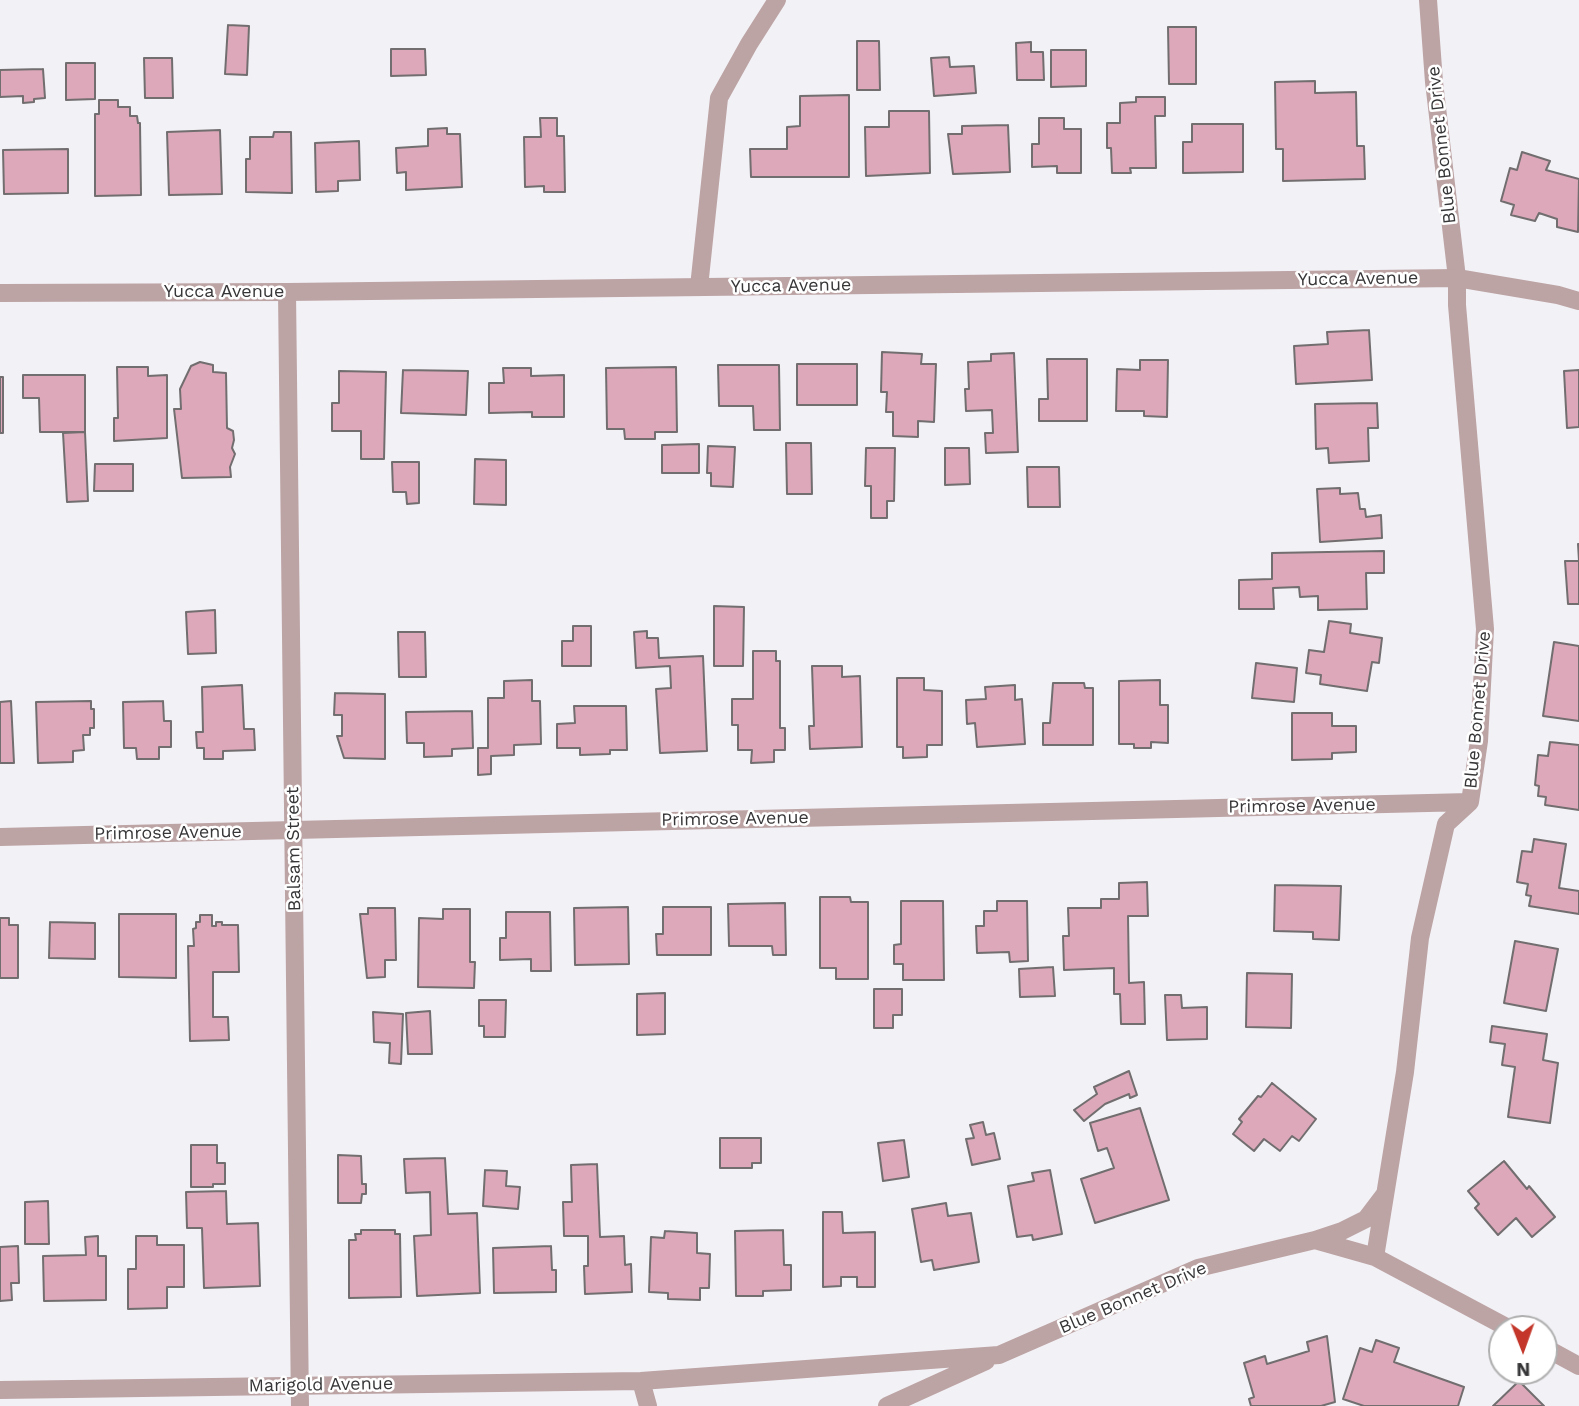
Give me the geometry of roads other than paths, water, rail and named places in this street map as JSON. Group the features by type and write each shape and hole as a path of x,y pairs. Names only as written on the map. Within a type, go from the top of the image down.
{"street":[{"path":"699,287 719,98 777,0"},
{"name":"Blue Bonnet Drive","path":"887,1406 1198,1268 1314,1240 1375,1257 1405,1072 1420,938 1446,824 1470,802 1479,741 1485,629 1457,278 1434,82 1428,0"},
{"name":"Yucca Avenue","path":"0,293 1457,278 1558,295 1579,302"},
{"name":"Balsam Street","path":"287,292 300,1406"},
{"name":"Primrose Avenue","path":"0,837 1470,802"},
{"path":"1314,1240 1342,1231 1366,1219 1387,1191"},
{"path":"1375,1257 1488,1317"},
{"name":"Blue Bonnet Drive","path":"641,1381 999,1355"},
{"path":"1558,1355 1579,1366"},
{"path":"641,1381 648,1406"},
{"name":"Marigold Avenue","path":"0,1390 641,1381"}]}
